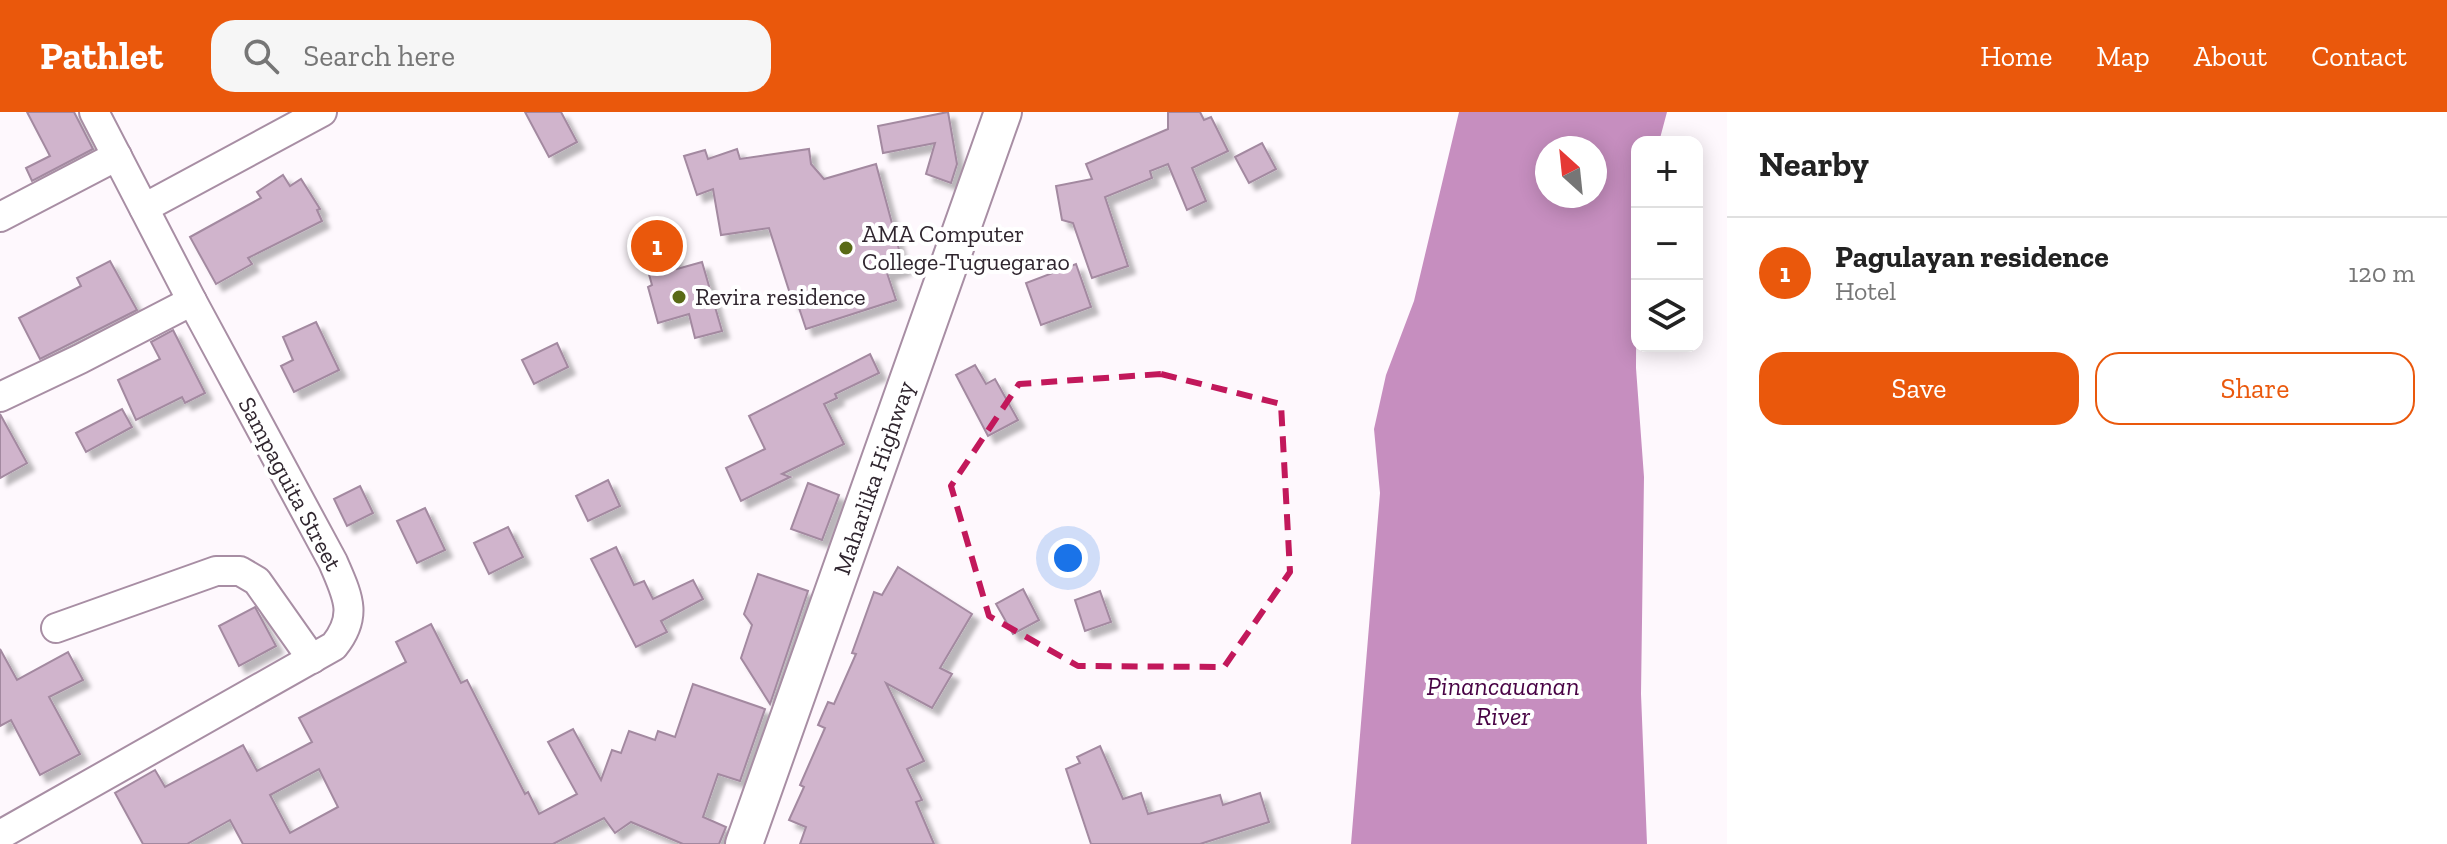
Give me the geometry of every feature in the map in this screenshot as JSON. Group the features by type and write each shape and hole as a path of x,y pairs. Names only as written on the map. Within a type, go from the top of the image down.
{"main road":[{"name":"Maharlika Highway","path":"744,844 1003,112"}],"street":[{"name":"Sampaguita Street","path":"0,835 334,646 346,631 349,613 346,592 333,562 94,112"},
{"path":"144,208 322,112"},
{"path":"0,217 117,156"},
{"path":"0,397 192,301"},
{"path":"56,628 216,571 240,571 257,581 312,659"}],"highlighted area":[{"path":"1161,374 1281,404 1290,572 1224,667 1078,666 989,616 951,486 1019,384"}],"water":[{"name":"Pinancauanan River","path":"1459,112 1667,112 1661,136 1631,136 1631,352 1636,352 1644,477 1641,694 1647,844 1351,844 1380,493 1374,429 1386,375 1414,301"}],"building":[{"path":"27,112 74,112 93,149 32,181 26,168 50,156"},
{"path":"525,112 561,112 577,142 549,157"},
{"path":"948,112 957,164 951,183 926,174 935,143 883,153 878,126"},
{"path":"1168,112 1200,112 1204,120 1211,117 1228,151 1192,168 1206,201 1187,210 1168,164 1150,171 1152,178 1105,197 1128,266 1092,278 1073,223 1062,220 1056,186 1092,179 1086,164 1168,129"},
{"path":"1262,143 1276,169 1249,183 1235,157"},
{"path":"737,149 740,159 809,149 811,164 824,179 876,164 904,268 887,273 896,300 806,329 797,302 793,303 769,228 721,235 713,189 697,195 684,156 705,150 708,159"},
{"path":"283,175 290,186 301,179 320,209 317,210 322,221 248,258 252,264 216,284 190,237 261,198 257,192"},
{"path":"664,224 677,269 702,262 722,331 695,338 689,314 658,323 648,287 652,285 637,232"},
{"path":"110,261 137,310 40,359 19,318 81,286 77,278"},
{"path":"1076,264 1091,307 1041,325 1026,283"},
{"path":"316,322 339,370 294,392 281,366 293,360 283,337"},
{"path":"173,330 205,393 185,403 182,397 136,420 118,380 160,359 151,342"},
{"path":"557,343 568,367 534,384 522,360"},
{"path":"870,354 879,373 835,394 837,398 824,404 844,444 782,474 790,477 741,501 726,468 765,449 749,416"},
{"path":"975,365 986,384 995,379 1018,420 988,436 956,375"},
{"path":"122,409 132,427 86,452 76,433"},
{"path":"0,414 27,463 0,478"},
{"path":"608,480 620,506 588,521 576,496"},
{"path":"808,483 839,495 822,540 791,529"},
{"path":"360,486 373,513 347,526 334,499"},
{"path":"425,508 445,550 417,563 397,521"},
{"path":"508,527 523,557 489,574 474,543"},
{"path":"616,547 634,585 644,581 653,599 693,580 703,599 661,621 667,632 636,647 591,559"},
{"path":"898,567 972,614 940,668 952,674 932,708 886,683 924,761 907,769 922,800 916,802 934,844 800,844 806,827 789,820 804,787 800,785 825,728 818,725 828,702 834,704 856,654 852,653 874,592 882,595"},
{"path":"758,574 808,591 770,704 741,658 752,625 744,614"},
{"path":"1023,589 1039,620 1013,634 996,604"},
{"path":"1100,591 1111,622 1085,631 1075,600"},
{"path":"255,607 276,646 239,666 219,626"},
{"path":"431,624 461,683 467,680 525,794 528,792 539,814 577,794 548,742 573,729 601,780 612,750 621,753 629,731 655,740 658,731 675,737 693,684 765,709 740,781 718,774 703,817 726,827 719,844 683,844 631,822 615,833 604,818 553,844 243,844 230,820 187,844 143,844 115,793 155,770 165,787 243,745 257,771 312,742 299,718 406,662 396,642","holes":["319,769 338,807 290,833 270,795"]},
{"path":"0,649 17,680 68,652 83,680 49,697 80,754 40,775 11,720 0,726"},
{"path":"1100,746 1123,799 1141,793 1148,814 1220,795 1223,805 1260,793 1269,822 1200,844 1091,844 1066,769 1080,763 1077,757"}],"place":[{"name":"Pagulayan residence","path":"657,246"},
{"name":"AMA Computer College-Tuguegarao","path":"846,248"},
{"name":"Revira residence","path":"679,297"}]}
